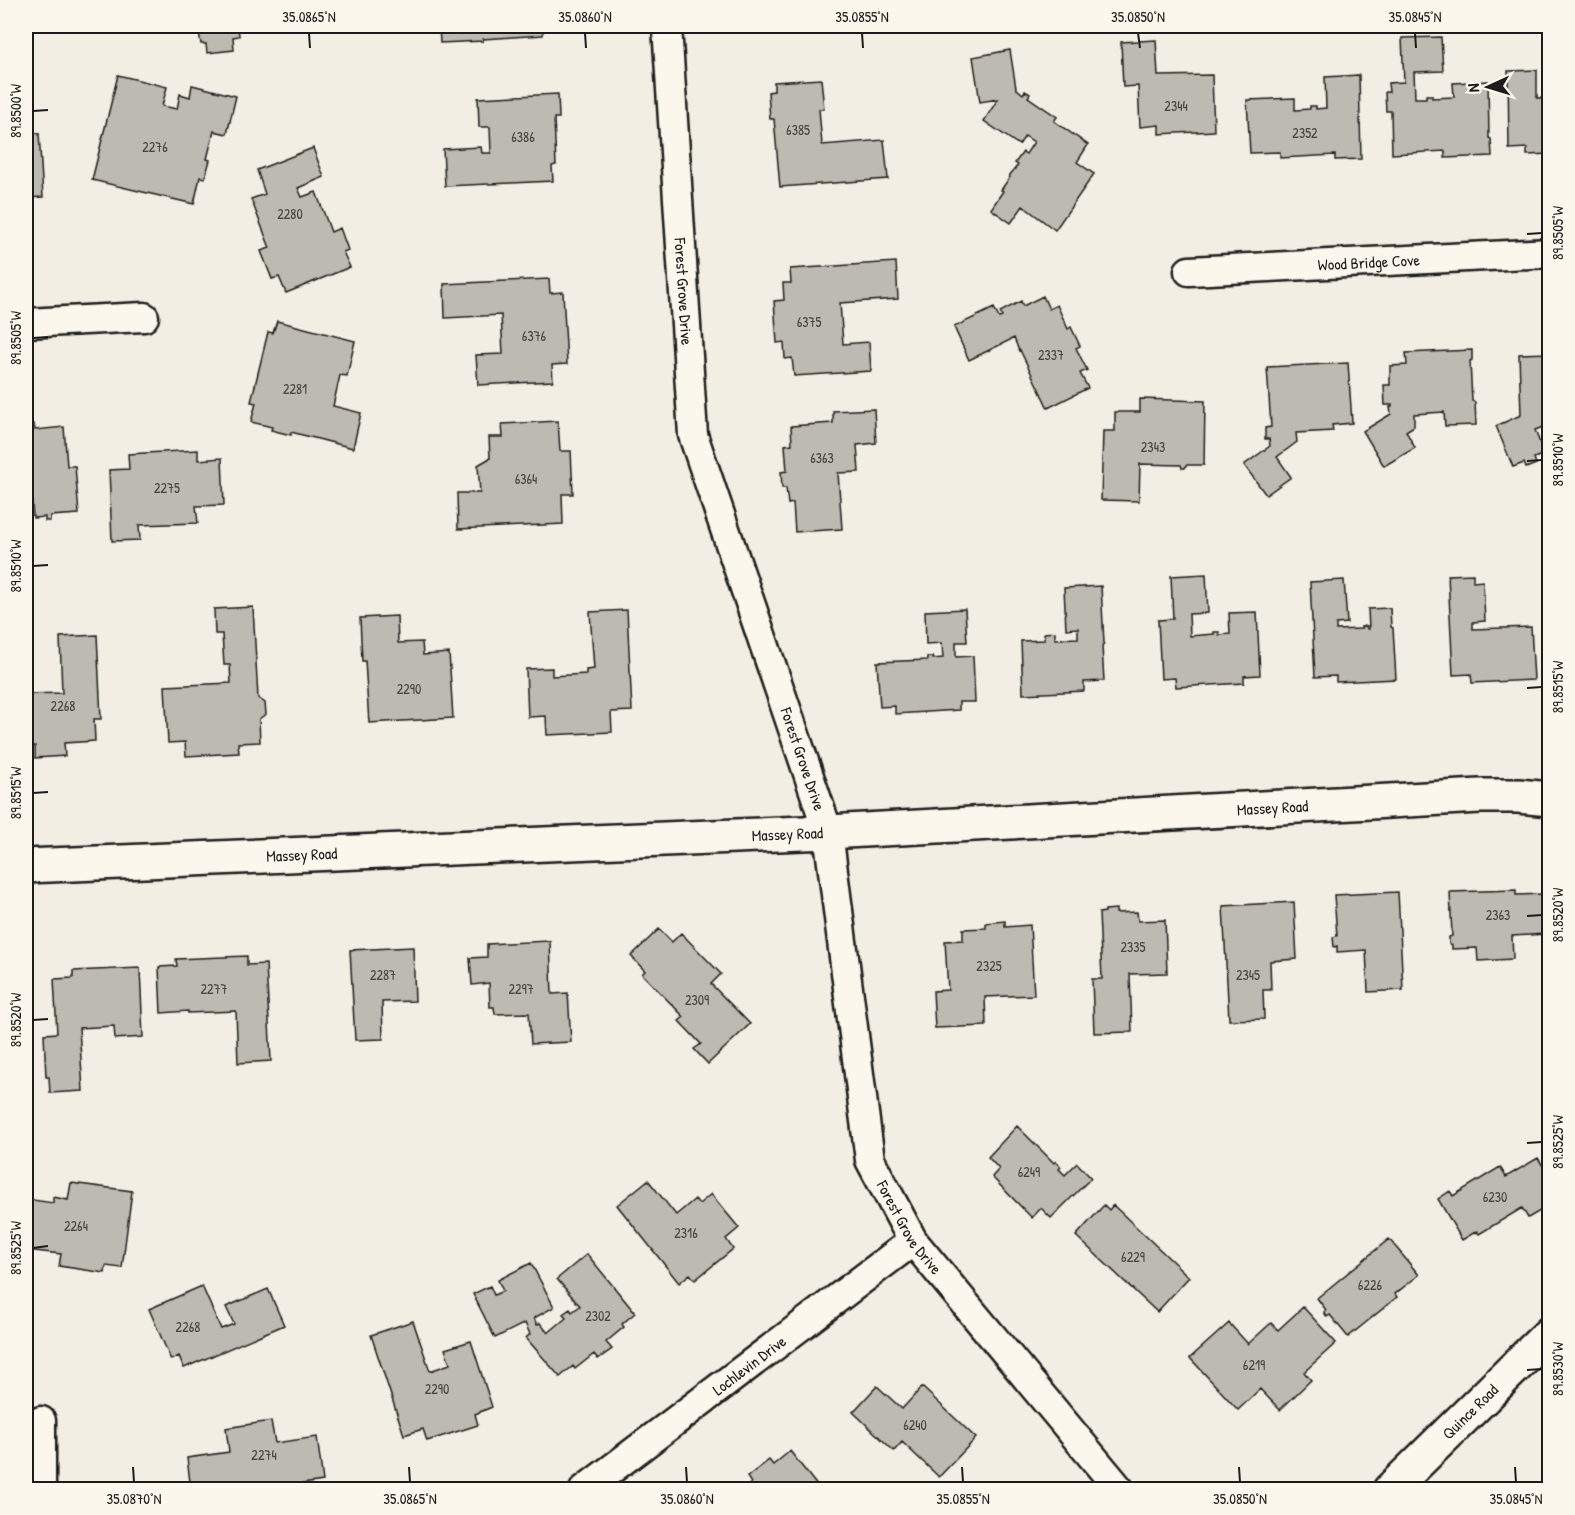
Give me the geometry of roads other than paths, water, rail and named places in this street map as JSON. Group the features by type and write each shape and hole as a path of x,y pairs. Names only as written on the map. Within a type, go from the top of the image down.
{"street":[{"name":"Forest Grove Drive","path":"667,26 693,435 828,832 870,1160 913,1241 1120,1490"},
{"name":"Wood Bridge Cove","path":"1189,271 1550,253"},
{"path":"26,323 144,317"},
{"name":"Massey Road","path":"26,866 828,832 1480,796 1550,799"},
{"name":"Lochlevin Drive","path":"584,1490 913,1241"},
{"name":"Quince Road","path":"1390,1490 1550,1333"},
{"path":"41,1421 41,1490"}]}
